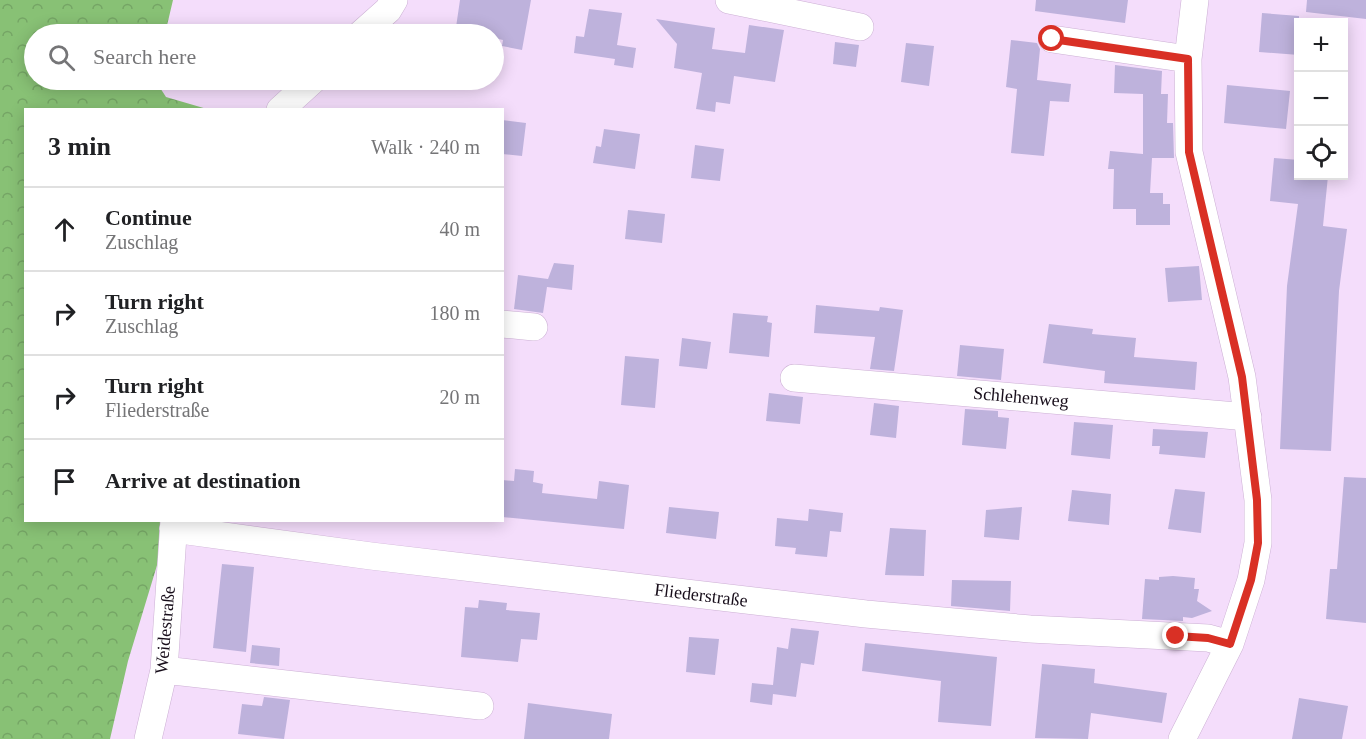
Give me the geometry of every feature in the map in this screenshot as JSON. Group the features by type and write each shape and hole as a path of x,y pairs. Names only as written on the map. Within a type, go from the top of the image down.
{"street":[{"path":"372,24 388,10 394,0"},
{"path":"729,0 860,27"},
{"path":"1182,739 1230,644 1251,580 1258,543 1257,500 1248,417 1219,271 1189,152 1188,59 1195,0"},
{"path":"1052,39 1188,59"},
{"path":"282,108 302,90"},
{"path":"504,324 534,327"},
{"name":"Schlehenweg","path":"794,378 1248,417"},
{"name":"Fliederstraße","path":"174,525 371,556 866,614 1030,629 1208,638 1230,644"},
{"name":"Weidestraße","path":"148,739 164,670 174,525"},
{"path":"164,670 480,706"}],"green space":[{"path":"0,0 173,0 167,24 24,24 24,90 161,90 166,97 204,108 24,108 24,522 166,522 165,539 128,661 110,739 0,739"}],"building":[{"path":"460,0 531,0 522,50 504,46 504,24 456,24"},
{"path":"1036,0 1128,0 1125,23 1035,11"},
{"path":"1307,0 1366,0 1366,19 1306,12"},
{"path":"589,9 622,13 617,45 636,48 633,68 614,65 615,59 574,53 576,36 584,37"},
{"path":"1262,13 1299,16 1299,18 1294,18 1294,55 1259,52"},
{"path":"656,19 715,28 712,49 745,53 749,25 784,30 775,82 734,76 730,104 716,102 715,112 696,109 702,73 674,68 677,44"},
{"path":"1011,40 1037,43 1040,49 1037,80 1071,84 1069,102 1050,101 1044,156 1011,153 1017,89 1006,87"},
{"path":"835,42 859,45 856,67 833,64"},
{"path":"906,43 934,46 929,86 901,82"},
{"path":"1115,65 1162,71 1161,94 1168,94 1167,123 1173,123 1174,158 1152,158 1150,193 1163,193 1163,204 1170,204 1170,225 1136,225 1136,209 1113,209 1114,169 1108,169 1110,151 1143,154 1143,94 1114,93"},
{"path":"1227,85 1290,91 1286,129 1224,123"},
{"path":"504,120 526,123 522,156 504,154"},
{"path":"604,129 640,134 635,169 593,163 596,146 601,147"},
{"path":"695,145 724,149 720,181 691,178"},
{"path":"1274,158 1294,160 1294,180 1328,180 1323,226 1347,229 1339,291 1331,451 1280,449 1287,286 1298,204 1270,201"},
{"path":"628,210 665,214 662,243 625,239"},
{"path":"554,263 574,265 572,290 547,287 543,313 514,309 518,275 548,279"},
{"path":"1199,266 1202,300 1168,302 1165,268"},
{"path":"816,305 879,311 880,307 903,310 894,371 870,369 875,337 814,333"},
{"path":"733,313 768,316 767,322 772,323 769,357 729,353"},
{"path":"1049,324 1093,329 1092,334 1136,338 1134,357 1197,362 1195,390 1104,383 1105,371 1043,363"},
{"path":"682,338 711,342 707,369 679,366"},
{"path":"960,345 1004,349 1001,380 957,376"},
{"path":"625,356 659,359 655,408 621,405"},
{"path":"769,393 803,397 800,424 766,421"},
{"path":"874,403 899,406 896,438 870,435"},
{"path":"965,409 998,411 998,417 1009,418 1006,449 962,445"},
{"path":"1074,422 1113,425 1110,459 1071,455"},
{"path":"1153,429 1208,432 1205,458 1159,454 1160,446 1152,446"},
{"path":"515,469 534,471 533,482 543,484 542,493 597,499 599,481 629,485 624,529 504,517 504,480 514,481"},
{"path":"1344,477 1366,478 1366,623 1326,619 1330,569 1337,569"},
{"path":"1175,489 1205,492 1201,533 1168,529"},
{"path":"1072,490 1111,494 1109,525 1068,521"},
{"path":"669,507 719,512 716,539 666,533"},
{"path":"1022,507 1019,540 984,537 986,510"},
{"path":"809,509 843,513 841,532 830,531 827,557 795,554 796,548 775,546 777,518 808,521"},
{"path":"890,528 926,530 924,576 885,575"},
{"path":"222,564 254,567 246,652 213,648"},
{"path":"1159,577 1195,578 1194,589 1199,589 1197,601 1212,611 1192,618 1183,617 1183,621 1142,619 1145,579 1159,580"},
{"path":"952,580 1011,581 1010,611 951,606"},
{"path":"479,600 507,603 506,610 540,613 537,640 521,639 518,662 461,657 465,607 478,608"},
{"path":"791,628 819,631 814,665 801,663 796,697 773,694 772,705 750,702 752,683 773,685 777,647 788,649"},
{"path":"689,637 719,639 715,675 686,672"},
{"path":"865,643 997,657 991,726 938,722 941,681 862,671"},
{"path":"252,645 280,648 279,666 250,663"},
{"path":"1042,664 1095,669 1094,683 1167,693 1162,723 1091,713 1088,739 1035,738"},
{"path":"264,697 290,700 284,739 238,734 242,704 262,706"},
{"path":"1299,698 1348,706 1342,739 1292,739"},
{"path":"528,703 612,714 609,739 524,739"}],"route":[{"path":"1052,39 1188,59 1189,152 1219,271 1242,377 1257,500 1258,543 1251,580 1230,644 1208,638 1176,636"}]}
